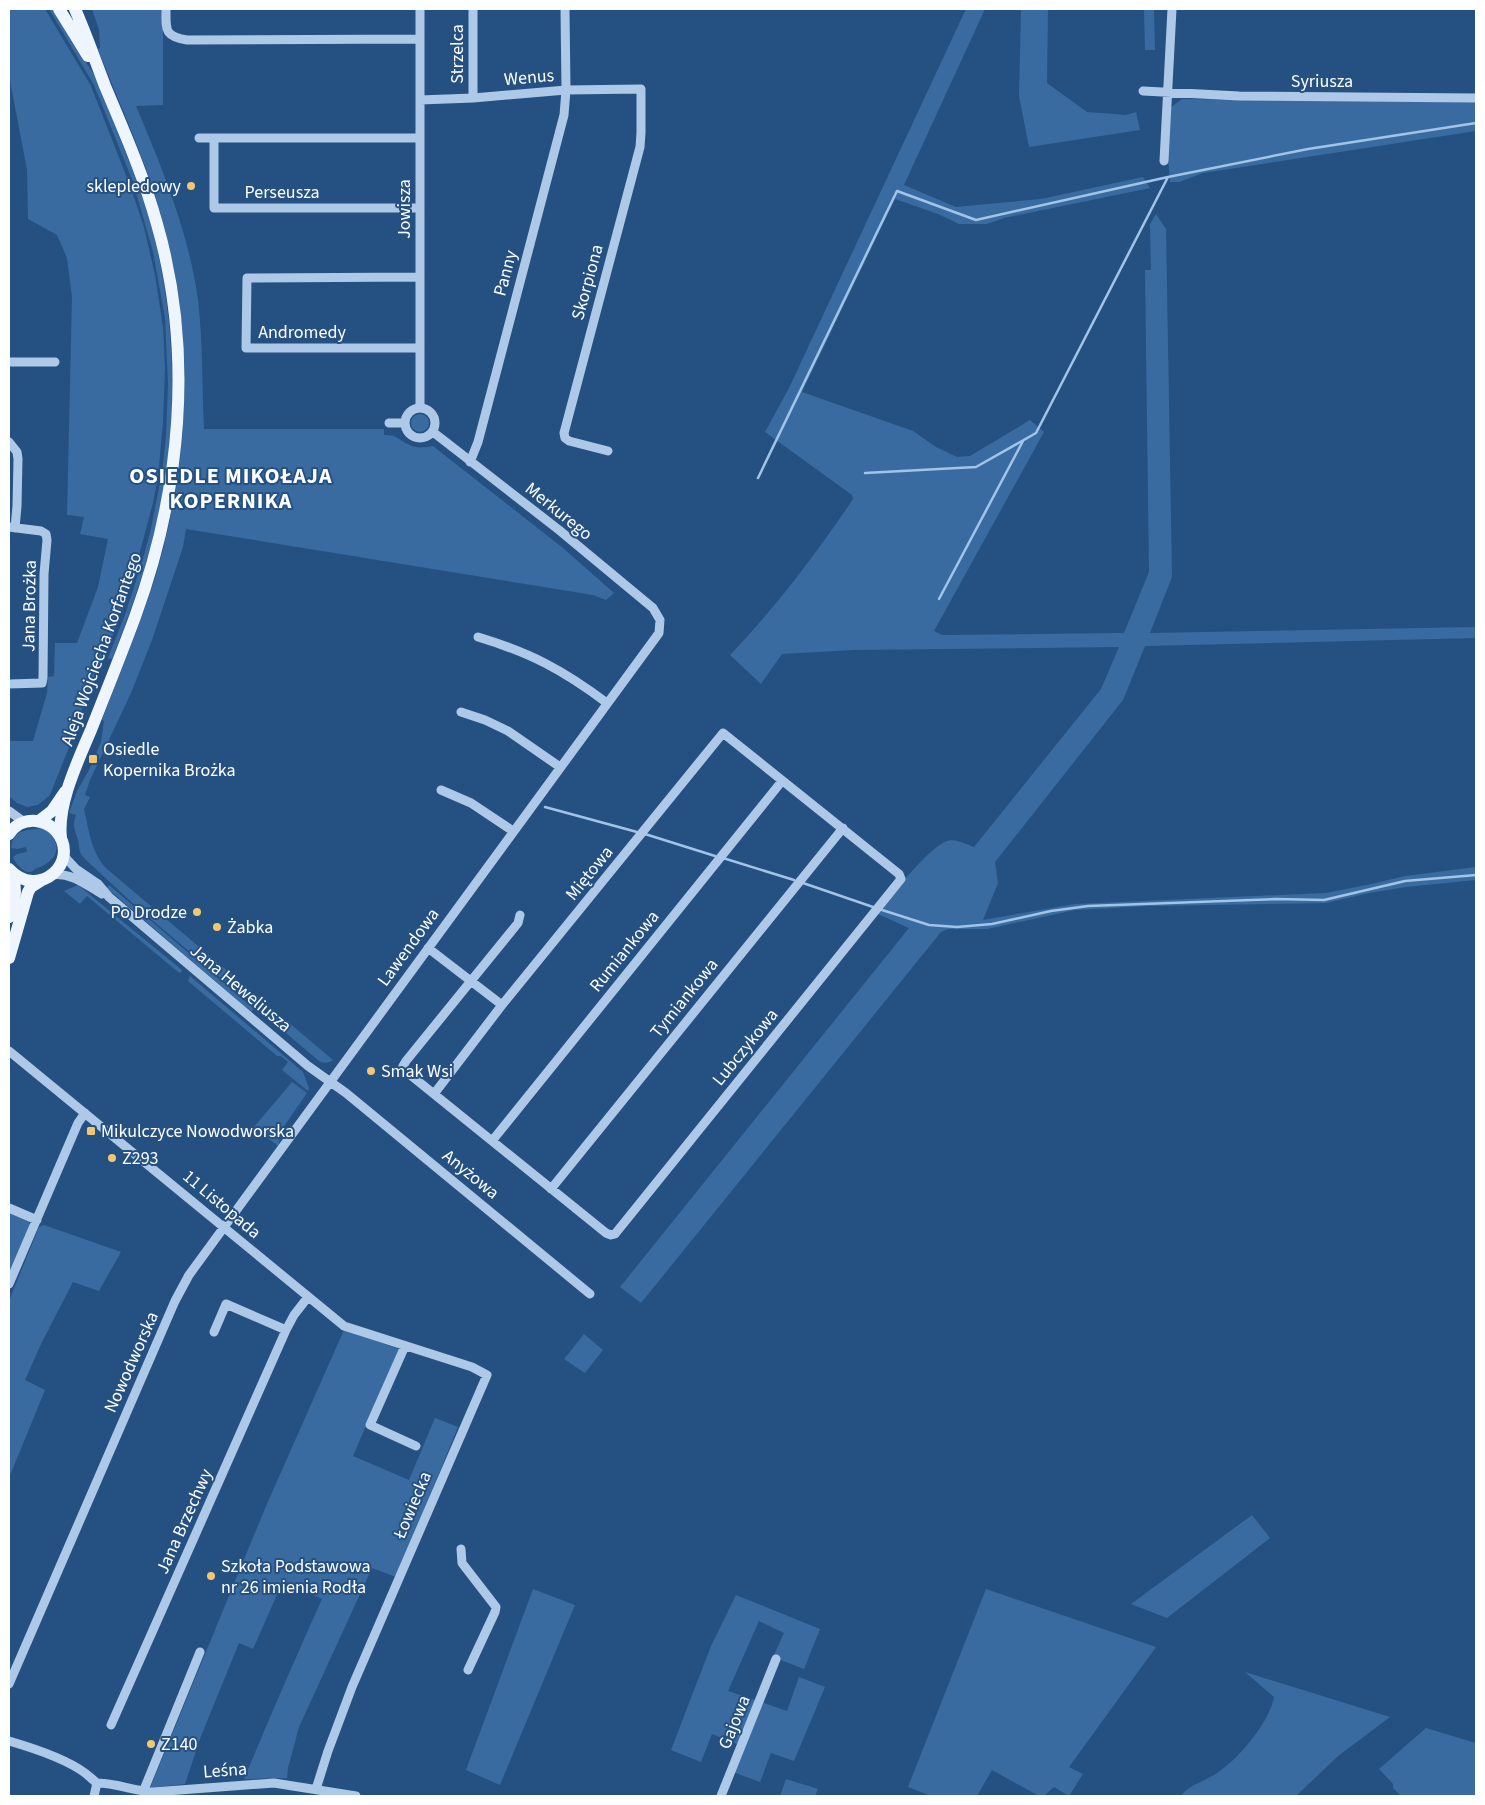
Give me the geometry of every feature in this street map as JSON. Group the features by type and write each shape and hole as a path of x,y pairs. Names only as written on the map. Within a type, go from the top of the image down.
{"main road":[{"name":"Aleja Wojciecha Korfantego","path":"59,9 105,84"},
{"name":"Aleja Wojciecha Korfantego","path":"64,855 60,824 68,788 129,633 152,565 168,499 177,419 177,336 174,302 164,250 145,185 76,9"},
{"name":"Aleja Wojciecha Korfantego","path":"39,821 52,811 68,788"},
{"path":"9,834 18,825 39,821 52,828 61,838"},
{"path":"9,958 28,892 31,887 47,878 60,866 64,855"},
{"path":"11,872 27,881 47,878"},
{"path":"9,917 15,893 11,872"}],"street":[{"path":"166,9 168,33 187,40 420,38"},
{"name":"Jowisza","path":"420,9 420,408"},
{"name":"Strzelca","path":"473,9 473,98"},
{"name":"Panny","path":"470,462 478,442 564,115 566,90 565,9"},
{"path":"1164,161 1172,9"},
{"name":"Wenus","path":"420,100 473,98 566,90 641,89"},
{"name":"Skorpiona","path":"608,451 569,441 565,438 564,433 640,146 641,89"},
{"name":"Syriusza","path":"1143,91 1239,96 1476,98"},
{"path":"199,138 420,138"},
{"name":"Perseusza","path":"214,138 214,208 420,208"},
{"name":"Andromedy","path":"420,277 247,278 246,348 420,348"},
{"path":"9,362 55,362"},
{"path":"420,408 426,409 436,422 433,432 425,438 416,438 408,432 405,423 408,414 420,408"},
{"path":"389,423 405,423"},
{"name":"Merkurego","path":"433,432 559,530 656,611 660,620"},
{"path":"9,442 17,452 18,459 18,506 12,528"},
{"name":"Jana Brożka","path":"9,684 42,683 46,534 41,531 12,528"},
{"name":"Lawendowa","path":"330,1081 659,632 660,620"},
{"path":"478,638 534,657 566,674 607,703"},
{"path":"461,712 485,720 508,731 560,767"},
{"name":"Miętowa","path":"434,1094 502,1006 723,733 782,781"},
{"name":"Lubczykowa","path":"471,982 403,1066 403,1069 606,1233 615,1234 901,879 899,874 782,781"},
{"name":"Rumiankowa","path":"492,1141 782,781"},
{"path":"441,790 471,803 513,832"},
{"path":"9,811 20,820 26,822"},
{"name":"Tymiankowa","path":"551,1188 842,828"},
{"name":"Jana Heweliusza","path":"64,855 76,869 98,884 109,897 308,1066 330,1081"},
{"name":"Jana Heweliusza","path":"47,878 60,874 72,876 109,897"},
{"path":"471,982 518,923 520,915"},
{"path":"428,948 502,1006"},
{"name":"11 Listopada","path":"9,1051 344,1326"},
{"name":"Nowodworska","path":"9,1684 175,1301 189,1275 330,1081"},
{"name":"Anyżowa","path":"330,1081 457,1183 590,1294"},
{"path":"9,1284 78,1123 85,1114"},
{"path":"9,1208 37,1220"},
{"name":"Jana Brzechwy","path":"111,1726 286,1330 294,1315 308,1297"},
{"path":"214,1332 226,1304 286,1330"},
{"name":"Łowiecka","path":"316,1789 352,1687 487,1375 472,1367 344,1326"},
{"path":"405,1346 370,1425 416,1446"},
{"path":"461,1548 462,1563 496,1607 468,1670"},
{"path":"144,1792 200,1652"},
{"name":"Gajowa","path":"722,1796 776,1659"},
{"path":"9,1741 30,1748 86,1773 97,1783 94,1796"},
{"name":"Leśna","path":"97,1783 108,1783 144,1792 233,1785 274,1784 356,1796"}],"shaded area":[{"path":"9,9 45,9 91,86 144,227 155,275 163,327 165,368 158,477 131,585 106,654 83,706 77,727 50,795 38,805 27,807 17,803 9,796 9,741 33,741 47,693 48,677 54,676 55,643 77,643 98,587 108,539 80,534 84,517 67,515 72,297 67,258 57,235 28,219 27,170 9,75"},
{"path":"49,9 53,9 95,76 138,185 151,224 160,262 170,340 171,418 162,496 145,566 112,659 108,658 126,612 142,562 162,473 166,436 168,384 165,318 153,252 133,182 94,85"},
{"path":"92,9 163,9 163,105 136,106 173,201 194,275 201,332 204,429 384,429 384,435 395,437 415,447 433,446 563,548 614,593 606,600 593,595 186,529 183,547 152,640 131,693 90,780 85,795 90,797 84,809 89,833 97,856 107,869 333,1060 328,1062 323,1063 319,1061 139,909 85,859 80,852 74,828 76,815 69,813 77,791 89,770 101,742 104,721 102,720 154,581 176,490 182,443 184,397 184,350 172,258 147,170 98,49 100,48 99,30"},
{"path":"966,9 985,9 904,185 956,207 1041,199 1143,177 1150,188 1004,218 987,224 959,224 938,214 895,199 802,392 913,431 936,447 957,457 970,456 1030,420 1044,432 934,631 942,635 1124,633 1149,572 1145,270 1151,270 1150,224 1156,214 1166,229 1172,577 1150,633 1476,627 1476,638 1145,646 1123,700 995,862 998,883 983,920 1075,904 1326,893 1405,876 1476,867 1476,880 1406,887 1326,903 1149,906 1075,910 987,929 948,929 941,932 641,1303 620,1287 909,928 878,914 883,905 925,857 943,843 954,840 974,847 1101,689 1119,647 853,650 782,654 761,684 730,655 795,580 853,499 852,495 765,432 789,388"},
{"path":"1021,9 1048,9 1047,83 1087,112 1126,115 1136,112 1140,130 1029,147 1019,96"},
{"path":"1144,9 1154,9 1155,50 1145,50"},
{"path":"1182,99 1476,102 1476,131 1203,173 1179,182 1170,182 1168,157 1170,108"},
{"path":"416,414 424,414 429,419 427,430 416,432 411,427 411,419"},
{"path":"44,827 54,839 56,844 55,854 46,864 31,872 27,872 17,865 13,857 27,852 26,847 11,848 13,841 15,836 23,831"},
{"path":"78,885 182,970 181,973 87,896 80,904 64,891"},
{"path":"109,885 254,1009 251,1012 107,888"},
{"path":"190,976 303,1072 309,1088 308,1091 282,1070 288,1062 281,1056 277,1056 188,981"},
{"path":"292,1082 307,1093 280,1132 278,1146 254,1127"},
{"path":"9,1211 29,1221 30,1226 9,1276"},
{"path":"44,1225 121,1252 99,1291 73,1282 41,1344 25,1380 45,1390 9,1478 9,1301 39,1227"},
{"path":"344,1330 399,1349 353,1456 409,1480 435,1418 458,1427 404,1559 396,1577 372,1568 299,1727 287,1778 244,1779 322,1599 283,1581 253,1649 239,1643 201,1736 185,1784 150,1788 266,1506"},
{"path":"584,1334 603,1350 585,1373 564,1359"},
{"path":"1252,1515 1270,1538 1167,1618 1131,1604"},
{"path":"533,1589 575,1605 500,1785 466,1770"},
{"path":"986,1589 1156,1647 1069,1767 1083,1774 1069,1796 1054,1787 1044,1796 1039,1796 992,1770 977,1796 931,1796 908,1787"},
{"path":"736,1595 820,1629 804,1669 773,1657 784,1633 759,1621 728,1691 758,1701 740,1745 712,1734 701,1762 671,1750 711,1646"},
{"path":"1245,1672 1390,1717 1338,1756 1296,1796 1181,1796 1188,1789 1226,1766 1252,1739 1266,1718 1274,1697"},
{"path":"799,1677 825,1687 794,1761 771,1753 760,1782 733,1772 761,1702 787,1711"},
{"path":"1426,1728 1476,1743 1476,1796 1401,1796 1379,1769"},
{"path":"786,1779 818,1789 815,1796 780,1796"}],"waterway":[{"path":"758,478 897,191 976,220 1168,177 1308,149 1476,123"},
{"path":"865,473 976,467 1036,433 1168,177"},
{"path":"939,599 1023,441"},
{"path":"545,807 637,832"},
{"path":"645,834 715,856"},
{"path":"723,858 794,880"},
{"path":"879,909 929,925 957,927 992,924 1051,911 1088,906 1276,899 1324,900 1405,881 1476,875"},
{"path":"803,883 873,907"}],"place":[{"name":"sklepledowy","path":"191,186"},
{"name":"Osiedle Kopernika Brożka","path":"93,759"},
{"name":"Po Drodze","path":"197,912"},
{"name":"Żabka","path":"217,927"},
{"name":"Smak Wsi","path":"371,1071"},
{"name":"Mikulczyce Nowodworska","path":"91,1131"},
{"name":"Z293","path":"112,1158"},
{"name":"Szkoła Podstawowa nr 26 imienia Rodła","path":"211,1576"},
{"name":"Z140","path":"151,1744"}],"district":[{"name":"OSIEDLE MIKOŁAJA KOPERNIKA","path":"231,488"}]}
